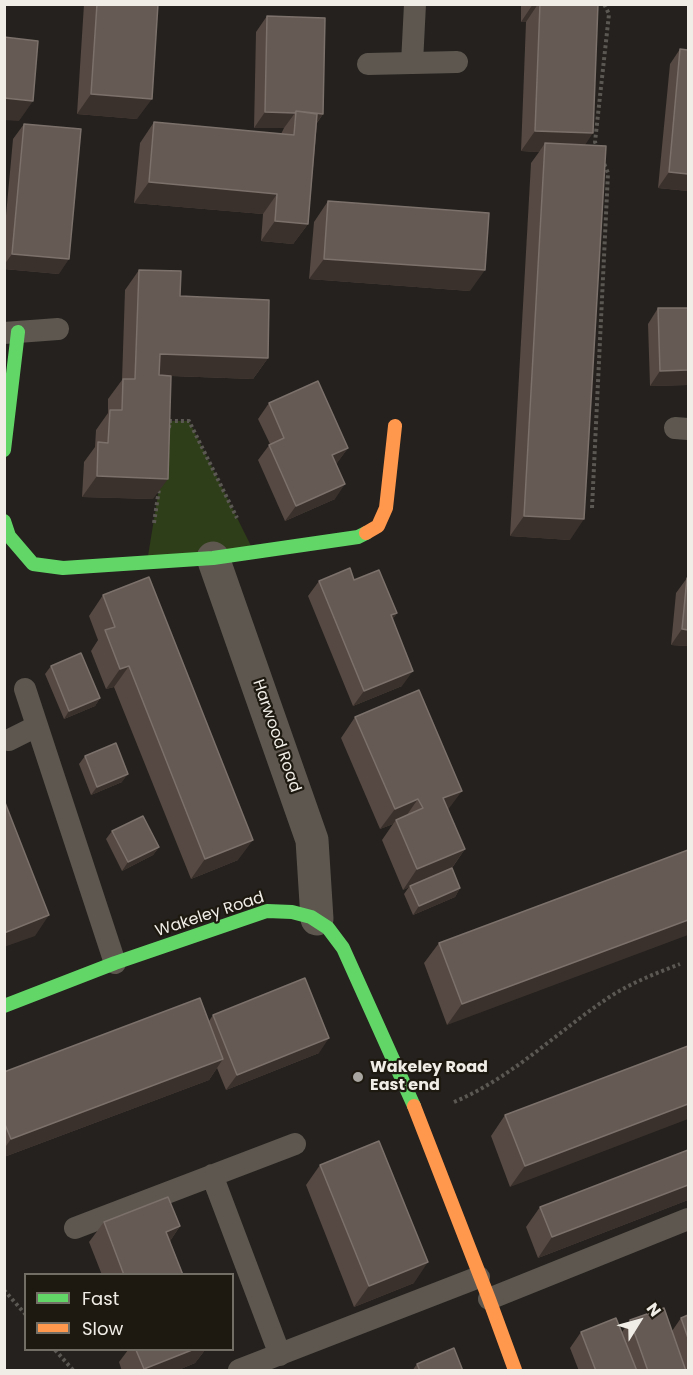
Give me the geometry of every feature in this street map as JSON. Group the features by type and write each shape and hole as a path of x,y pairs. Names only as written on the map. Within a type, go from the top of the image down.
{"street":[{"path":"4,450 11,332"},
{"path":"4,521 9,536 33,564 63,568 213,558 358,537 378,526 386,508 395,426"},
{"name":"Harwood Road","path":"213,558 312,840 317,919"},
{"name":"Wakeley Road","path":"4,1006 115,963 267,911 292,912 317,919"},
{"path":"317,919 334,933 343,948 419,1117 489,1299 514,1371"}],"lane":[{"path":"412,63 415,4"},
{"path":"368,64 457,63"},
{"path":"11,332 58,329"},
{"path":"25,689 115,963"},
{"path":"9,740 37,726"},
{"path":"75,1228 295,1144"},
{"path":"212,1175 280,1355"},
{"path":"489,1299 688,1219"},
{"path":"239,1371 479,1277"}],"path":[{"path":"592,508 608,173 595,142 609,14 604,4"},
{"path":"168,433 170,421 189,421 254,552"},
{"path":"147,562 161,480"},
{"path":"419,1117 471,1095 517,1067 619,991 680,964"},
{"path":"4,1290 24,1313"},
{"path":"56,1351 73,1371"}],"green space":[{"path":"170,421 189,421 254,552 147,562"}],"building":[{"path":"97,4 158,4 152,99 91,94"},
{"path":"540,4 598,4 593,133 535,131"},
{"path":"267,16 325,18 323,114 296,111 295,113 265,112"},
{"path":"4,37 38,41 33,101 4,98"},
{"path":"680,49 688,50 688,174 669,172"},
{"path":"296,111 317,114 308,224 275,221 277,194 149,182 154,122 294,135"},
{"path":"24,124 81,129 69,259 12,254"},
{"path":"545,143 606,146 584,519 524,516"},
{"path":"328,201 489,213 485,270 324,259"},
{"path":"139,270 181,271 180,296 269,300 268,358 160,354 159,375 171,376 168,479 97,476 98,442 108,443 110,410 122,410 123,379 135,379"},
{"path":"658,308 688,308 688,370 660,371"},
{"path":"318,381 348,448 332,455 345,484 296,506 269,445 284,438 269,403"},
{"path":"350,568 354,580 379,570 397,613 391,615 413,671 364,691 319,581"},
{"path":"149,577 253,840 205,859 129,666 120,669 105,630 115,627 103,595"},
{"path":"688,578 688,630 682,629"},
{"path":"81,653 100,698 69,711 51,666"},
{"path":"419,690 462,791 443,798 465,849 417,869 396,820 423,808 418,799 395,809 355,717"},
{"path":"116,743 128,774 97,787 85,756"},
{"path":"4,800 49,915 4,933"},
{"path":"143,816 159,847 128,862 112,831"},
{"path":"688,850 688,920 462,1004 439,943"},
{"path":"452,868 460,888 419,906 410,886"},
{"path":"305,978 329,1038 237,1075 213,1015"},
{"path":"200,998 223,1059 11,1139 4,1122 4,1072"},
{"path":"688,1046 688,1104 525,1166 505,1115"},
{"path":"379,1141 428,1262 369,1286 320,1165"},
{"path":"688,1150 688,1185 552,1237 540,1207"},
{"path":"168,1197 180,1226 166,1232 182,1273 123,1273 104,1222"},
{"path":"664,1308 686,1371 648,1371 630,1320"},
{"path":"688,1315 688,1338 681,1318"},
{"path":"616,1318 637,1371 596,1371 581,1332"},
{"path":"454,1348 463,1371 420,1371 417,1364"},
{"path":"136,1351 189,1351 144,1369"}],"traffic: fast":[{"path":"4,450 18,332"},
{"path":"4,521 9,536 33,564 63,568 213,558 358,537 366,533"},
{"path":"4,1006 115,963 267,911 292,912 311,917 328,928 343,948 414,1106"}],"traffic: slow":[{"path":"366,533 378,526 386,508 395,426"},
{"path":"414,1106 515,1370"}],"place":[{"name":"Wakeley Road East end","path":"358,1077"}]}
